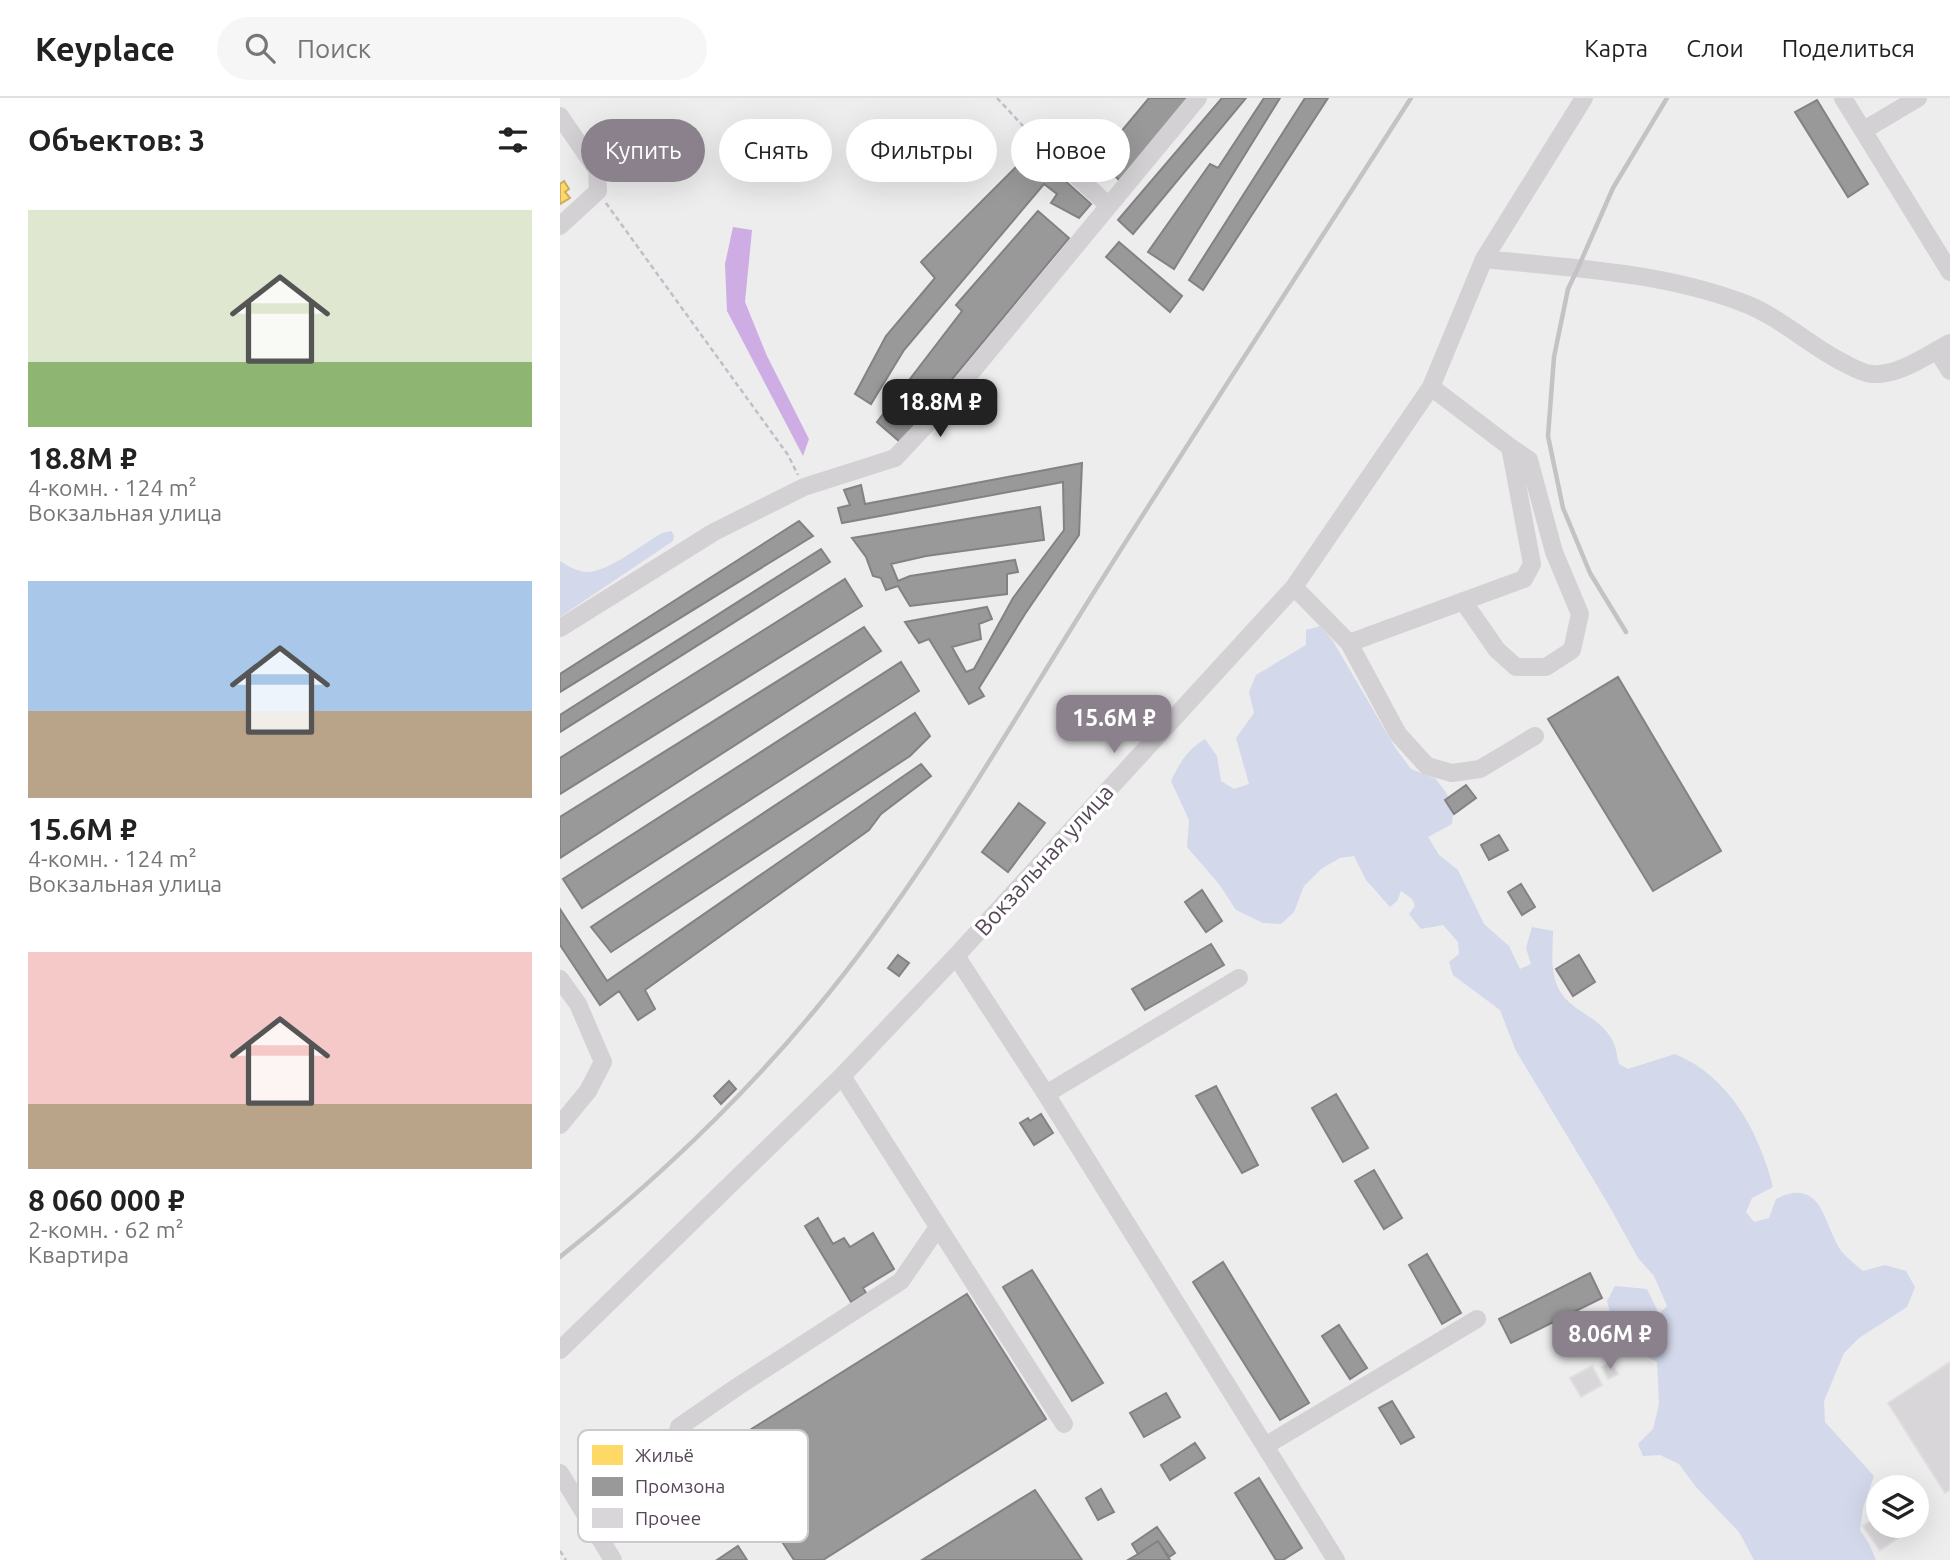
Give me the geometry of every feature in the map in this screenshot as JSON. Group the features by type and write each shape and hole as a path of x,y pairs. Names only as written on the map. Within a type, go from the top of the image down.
{"street":[{"path":"560,628 714,532 804,487 895,458 940,410 1198,98"},
{"name":"Вокзальная улица","path":"560,1350 842,1076 957,956 1294,587 1432,387 1483,259 1584,98"},
{"path":"1843,98 1950,272"},
{"path":"1864,130 1918,98"},
{"path":"560,116 597,170 598,191 560,226"},
{"path":"1083,182 1109,206"},
{"path":"1483,259 1638,276 1716,294 1779,321 1821,351 1863,373 1875,374 1905,367 1943,346 1950,371"},
{"path":"1432,387 1529,460 1554,552 1580,614 1572,650 1546,667 1516,667 1497,650 1463,601"},
{"path":"1349,643 1524,579 1532,564 1510,447"},
{"path":"1294,587 1349,643 1398,734 1427,766 1452,773 1480,769 1535,736"},
{"path":"957,956 1336,1560"},
{"path":"1046,1094 1239,978"},
{"path":"560,979 578,1004 603,1062 588,1091 560,1125"},
{"path":"842,1076 1064,1424"},
{"path":"678,1430 737,1387 901,1281 938,1227"},
{"path":"1265,1446 1478,1319"},
{"path":"560,1473 578,1503"},
{"path":"602,1542 613,1560"}],"path":[{"path":"997,98 1017,119"},
{"path":"598,191 788,455 804,487"},
{"path":"560,1551 566,1560"}],"shaded area":[{"path":"733,227 752,230 745,302 767,356 809,439 803,456 727,311 725,264"},
{"path":"671,531 674,535 673,541 560,617 560,561 579,571 595,571 614,563 662,533"},
{"path":"1320,626 1333,641 1396,749 1411,769 1436,779 1447,794 1453,811 1452,824 1428,837 1439,855 1458,870 1484,924 1509,946 1520,969 1531,964 1526,948 1532,927 1553,931 1553,964 1558,987 1563,996 1604,1029 1614,1044 1619,1064 1628,1069 1675,1054 1712,1077 1739,1108 1760,1146 1773,1187 1752,1198 1746,1212 1754,1222 1769,1218 1776,1199 1792,1193 1804,1194 1820,1207 1842,1252 1863,1271 1885,1265 1906,1271 1915,1287 1907,1307 1859,1338 1844,1353 1824,1401 1825,1422 1873,1475 1866,1475 1866,1499 1860,1530 1876,1560 1754,1560 1739,1532 1696,1487 1679,1464 1660,1455 1643,1456 1638,1444 1653,1429 1659,1404 1657,1362 1640,1353 1614,1327 1607,1301 1615,1286 1647,1289 1659,1314 1667,1306 1654,1276 1638,1258 1516,1051 1500,1010 1453,975 1449,962 1459,954 1458,942 1443,925 1421,929 1409,914 1415,906 1412,899 1401,891 1397,901 1390,907 1366,880 1354,856 1340,858 1321,869 1304,886 1294,912 1281,924 1263,923 1236,910 1219,884 1187,847 1189,820 1171,781 1181,762 1205,739 1217,756 1221,781 1234,789 1249,784 1236,738 1254,713 1249,692 1256,675 1306,645 1306,630"}],"building: Жильё":[{"path":"564,181 569,189 565,192 570,198 560,204 560,184"}],"building: Промзона":[{"path":"1149,98 1189,98 1130,169 1130,121"},
{"path":"1222,98 1246,98 1133,234 1118,220"},
{"path":"1264,98 1280,98 1174,269 1148,252 1210,164 1218,168"},
{"path":"1305,98 1328,98 1203,290 1189,280"},
{"path":"1817,100 1868,184 1848,197 1795,112"},
{"path":"1011,172 1011,182 1067,182 1091,204 1079,218 1051,203 1057,194 1044,184 904,350 871,404 855,394 886,336 935,278 921,262"},
{"path":"1038,211 1069,238 900,442 877,422 962,311 956,305"},
{"path":"1119,242 1182,296 1170,312 1106,257"},
{"path":"1082,463 1079,535 979,688 984,696 969,704 929,639 919,643 905,622 987,607 992,619 979,624 981,639 952,647 966,672 974,669 1013,598 1064,530 1063,482 842,523 838,508 850,505 844,490 861,485 865,504"},
{"path":"1040,507 1044,540 926,556 891,564 898,581 910,576 1015,560 1018,572 1007,574 1007,594 910,606 898,586 886,590 881,578 873,576 866,557 852,538"},
{"path":"799,521 813,536 560,692 560,674"},
{"path":"821,549 830,562 560,732 560,715"},
{"path":"845,579 862,606 560,794 560,758"},
{"path":"864,627 881,651 560,858 560,817"},
{"path":"901,662 919,691 582,908 563,879"},
{"path":"1618,677 1721,851 1653,891 1548,719"},
{"path":"915,713 930,736 910,756 611,952 591,927"},
{"path":"921,764 931,776 881,814 869,830 645,990 655,1009 638,1020 619,991 600,1005 560,945 560,909 607,981"},
{"path":"1466,785 1476,798 1454,814 1445,800"},
{"path":"1019,803 1045,823 1008,872 982,852"},
{"path":"1499,835 1508,850 1489,860 1481,845"},
{"path":"1521,884 1535,907 1522,915 1508,892"},
{"path":"1202,890 1222,921 1206,932 1185,902"},
{"path":"1211,944 1224,965 1145,1010 1132,989"},
{"path":"898,955 909,963 899,976 888,968"},
{"path":"1579,955 1595,982 1573,996 1556,969"},
{"path":"729,1081 736,1089 721,1104 714,1096"},
{"path":"1216,1086 1258,1165 1242,1173 1196,1096"},
{"path":"1336,1094 1368,1148 1343,1162 1312,1108"},
{"path":"1041,1114 1053,1133 1034,1145 1020,1123 1028,1118 1030,1121"},
{"path":"1374,1170 1402,1218 1384,1229 1355,1181"},
{"path":"818,1218 833,1244 844,1238 850,1247 873,1233 894,1269 863,1288 866,1293 851,1302 805,1226"},
{"path":"1427,1254 1461,1313 1442,1324 1409,1265"},
{"path":"1223,1262 1309,1403 1280,1420 1193,1282"},
{"path":"1032,1270 1103,1383 1072,1401 1003,1287"},
{"path":"1590,1273 1602,1298 1511,1343 1499,1319"},
{"path":"967,1294 1046,1419 823,1560 794,1560 782,1542 808,1542 808,1430 750,1430"},
{"path":"1339,1325 1367,1368 1350,1379 1322,1336"},
{"path":"1166,1393 1180,1417 1144,1437 1130,1413"},
{"path":"1392,1401 1414,1437 1401,1444 1379,1408"},
{"path":"1195,1443 1205,1458 1170,1480 1161,1465"},
{"path":"1259,1478 1302,1548 1283,1560 1276,1560 1235,1493"},
{"path":"1101,1489 1114,1512 1098,1520 1086,1498"},
{"path":"1035,1490 1082,1560 922,1560"},
{"path":"1157,1527 1175,1553 1169,1557 1158,1541 1138,1554 1132,1544"},
{"path":"1158,1541 1170,1560 1128,1560 1138,1554"},
{"path":"738,1546 747,1560 717,1560"}],"building: Прочее":[{"path":"1611,1362 1618,1374 1608,1379 1602,1367"},
{"path":"1950,1362 1950,1490 1945,1493 1888,1403"},
{"path":"1592,1366 1602,1385 1581,1397 1570,1378"},
{"path":"1872,1538 1898,1538 1880,1550"}],"railway":[{"path":"560,1257 662,1171 725,1109 786,1044 855,960 965,800 1139,520 1411,98"},
{"path":"1626,632 1590,573 1563,508 1548,436 1554,357 1568,289 1613,188 1667,98"}]}
